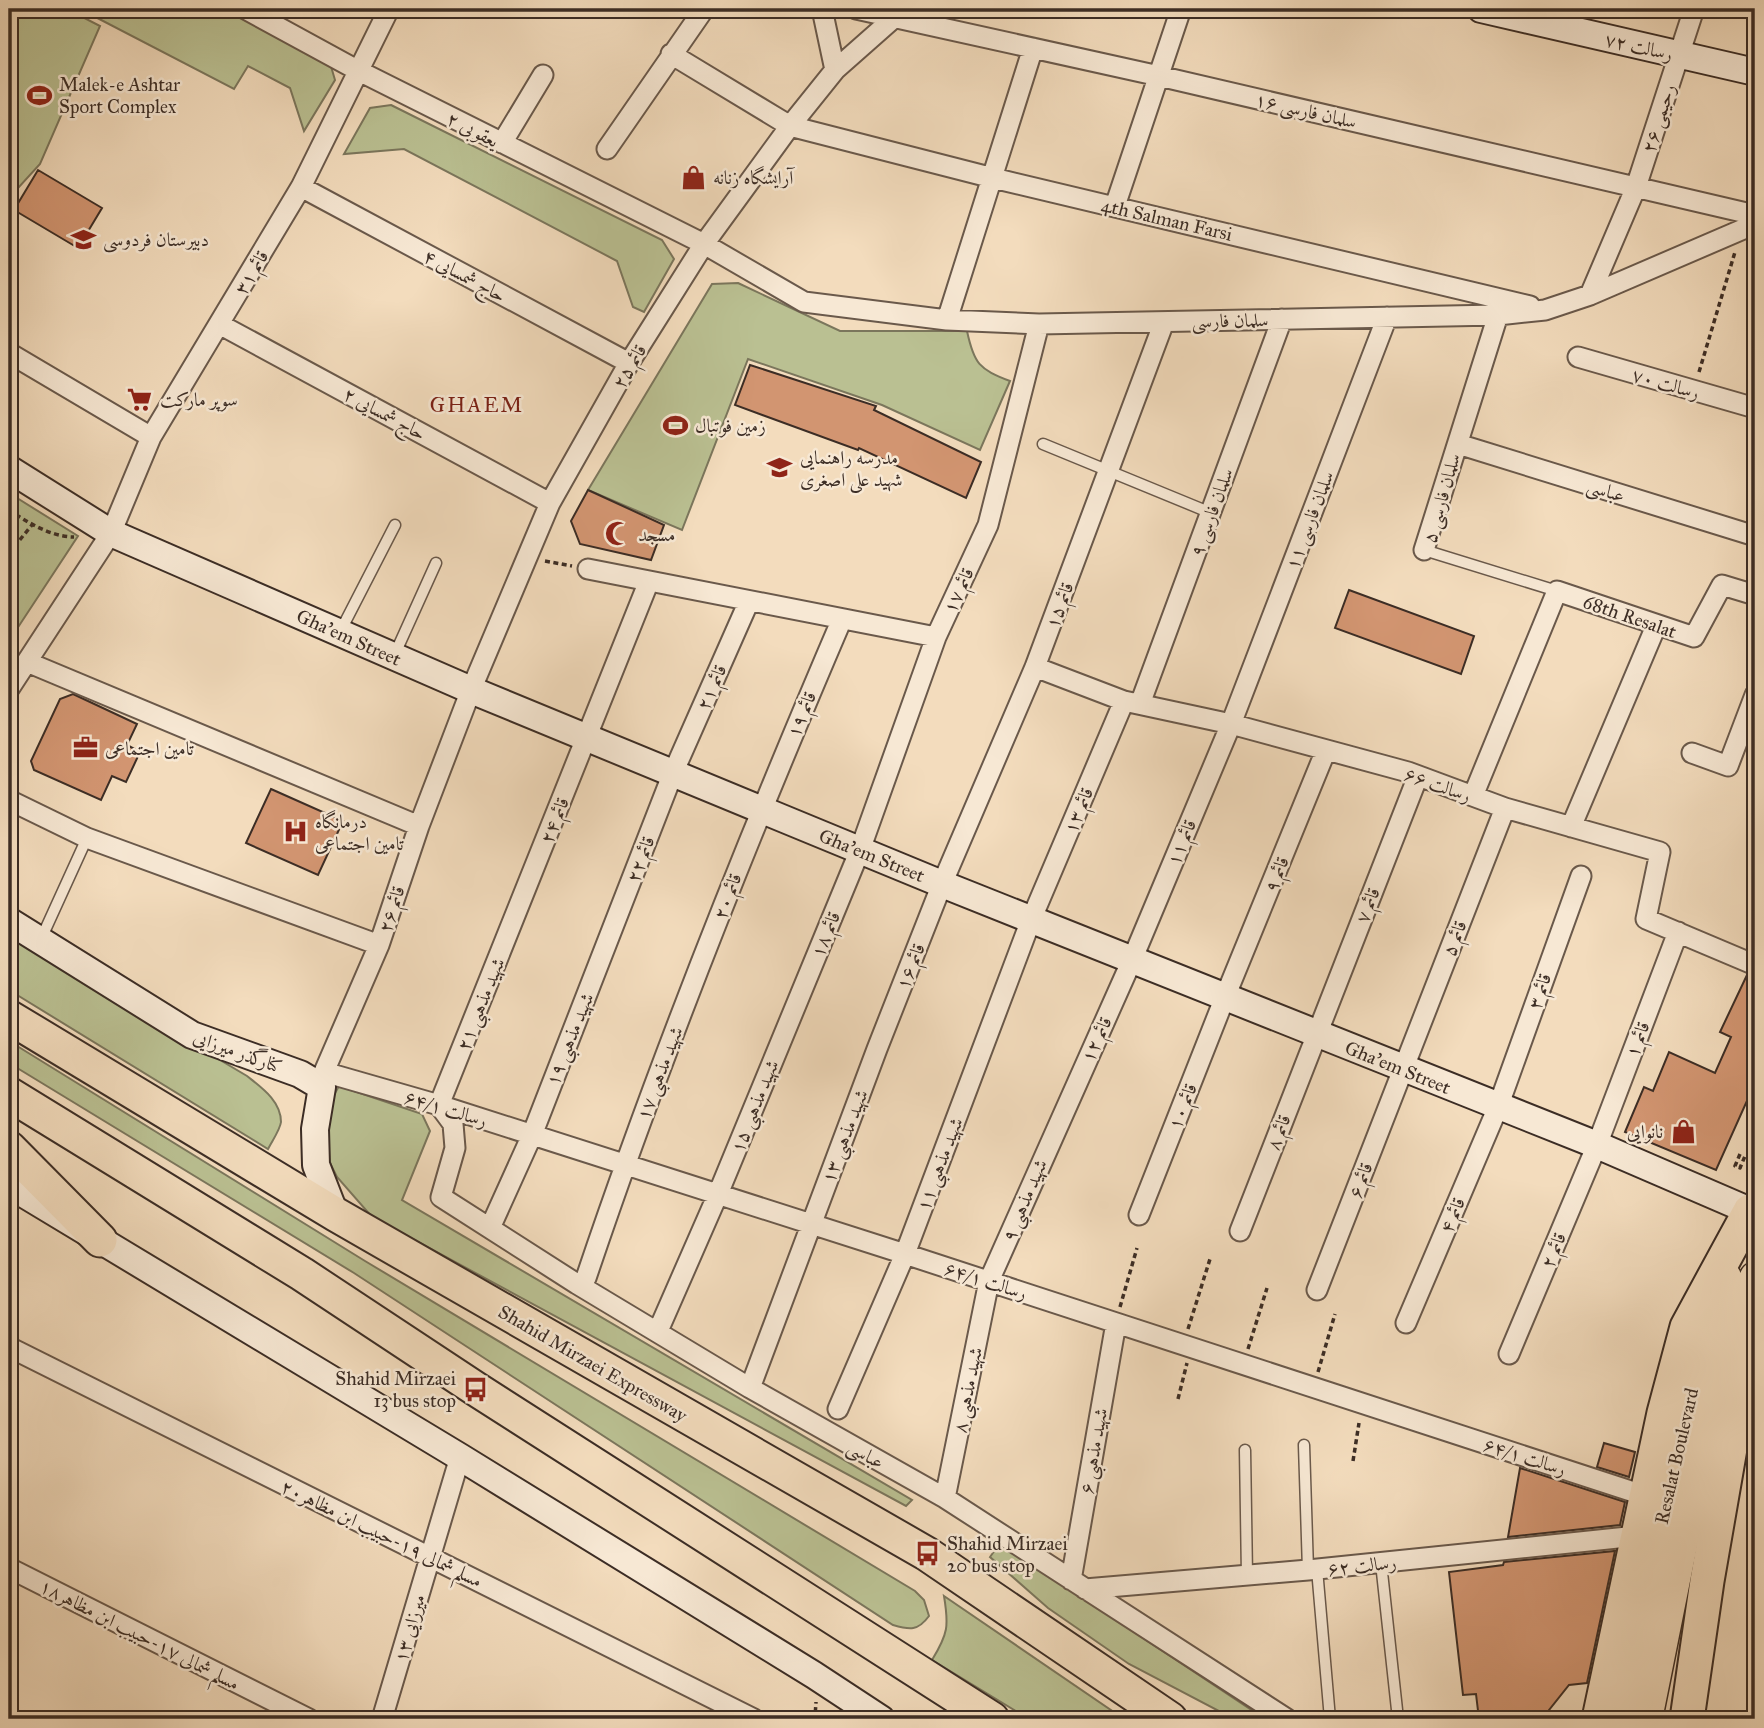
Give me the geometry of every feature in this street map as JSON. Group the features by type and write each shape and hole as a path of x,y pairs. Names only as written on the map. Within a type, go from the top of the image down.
{"highway":[{"name":"Shahid Mirzaei Expressway","path":"9,1017 335,1214 927,1554 1171,1719"},
{"path":"9,1094 302,1273 476,1389 982,1714"},
{"path":"9,1148 100,1240"},
{"path":"1599,1719 1664,1413 1687,1327 1753,1205"},
{"path":"1687,1719 1732,1437 1755,1333"}],"main road":[{"name":"Resalat Boulevard","path":"1622,1719 1666,1495 1705,1335 1753,1205"},
{"name":"Resalat Boulevard","path":"1647,1719 1691,1500 1727,1342 1755,1277"}],"street":[{"name":"یعقوبی ۲","path":"245,9 357,70 704,244"},
{"name":"قائم ۳۱","path":"9,689 111,533 151,437 301,187 389,9"},
{"path":"607,149 704,9"},
{"path":"822,9 835,70"},
{"name":"سلمان فارسی ۱۶","path":"856,9 1033,47 1755,215"},
{"path":"1115,206 1181,9"},
{"name":"رسالت ۷۲","path":"1481,9 1755,72"},
{"name":"رحیمی ۲۶","path":"1590,295 1636,187 1694,9"},
{"name":"قائم ۲۵","path":"471,690 550,503 629,363 704,244 790,126 835,70 895,17"},
{"path":"947,320 1033,47"},
{"name":"4th Salman Farsi","path":"671,54 790,126 993,178 1545,310"},
{"path":"502,143 543,75"},
{"name":"حاج شمسایی ۴","path":"301,187 629,363"},
{"name":"سلمان فارسی","path":"704,244 804,302 947,320 1039,324 1164,322 1499,315 1545,310 1590,295 1748,227"},
{"name":"سلمان فارسی ۵","path":"1424,550 1499,315"},
{"name":"سلمان فارسی ۱۱","path":"1231,724 1387,317"},
{"name":"سلمان فارسی ۹","path":"1132,703 1211,513 1282,319"},
{"name":"قائم ۱۵","path":"942,884 1035,667 1164,322"},
{"name":"حاج شمسایی ۲","path":"219,324 550,503"},
{"name":"قائم ۱۷","path":"860,850 936,637 988,525 1039,324"},
{"path":"9,353 151,437"},
{"name":"رسالت ۷۰","path":"1578,357 1755,408"},
{"name":"عباسی","path":"1458,444 1755,536"},
{"name":"Gha'em Street","path":"9,469 111,533 471,690 1031,920 1498,1107 1753,1205"},
{"path":"587,569 936,637"},
{"name":"قائم ۲۴","path":"520,903 649,581"},
{"name":"68th Resalat","path":"1557,591 1694,637 1722,585 1755,595"},
{"path":"1473,796 1557,591"},
{"name":"قائم ۲۱","path":"673,773 749,601"},
{"name":"قائم ۱۹","path":"760,809 842,619"},
{"path":"1571,827 1656,625"},
{"path":"27,662 419,826"},
{"name":"رسالت ۶۶","path":"1035,667 1132,703 1231,724 1326,750 1418,776 1505,808 1660,852 1646,919 1755,965"},
{"name":"قائم ۲۶","path":"323,1079 379,945 419,826 471,690"},
{"path":"1692,753 1728,766 1755,695"},
{"name":"قائم ۱۳","path":"973,1074 1031,920 1132,703"},
{"name":"قائم ۱۱","path":"1132,960 1231,724"},
{"name":"قائم ۹","path":"1225,997 1326,750"},
{"name":"قائم ۲۲","path":"607,944 673,773"},
{"name":"قائم ۷","path":"1316,1034 1418,776"},
{"path":"9,800 87,838 379,945"},
{"name":"قائم ۵","path":"1404,1069 1505,808"},
{"name":"قائم ۲۰","path":"694,982 760,809"},
{"name":"قائم ۱۸","path":"790,1018 860,850"},
{"name":"قائم ۳","path":"1498,1107 1581,876"},
{"name":"قائم ۱۶","path":"877,1049 942,884"},
{"name":"شهید مذهبی ۲۱","path":"439,1105 520,903"},
{"name":"کنارگذر میرزایی","path":"9,921 192,1035 300,1074 323,1079"},
{"name":"قائم ۱","path":"1597,1145 1678,932"},
{"name":"شهید مذهبی ۱۹","path":"490,1228 532,1135 607,944"},
{"name":"قائم ۱۲","path":"1059,1118 1132,960"},
{"name":"شهید مذهبی ۱۷","path":"586,1278 624,1164 694,982"},
{"name":"قائم ۱۰","path":"1139,1215 1225,997"},
{"name":"شهید مذهبی ۱۵","path":"658,1331 790,1018"},
{"name":"قائم ۸","path":"1240,1231 1316,1034"},
{"name":"شهید مذهبی ۱۳","path":"750,1388 877,1049"},
{"name":"قائم ۶","path":"1317,1290 1404,1069"},
{"name":"شهید مذهبی ۱۱","path":"838,1409 905,1254 973,1074"},
{"path":"323,1079 315,1129 316,1165 335,1214"},
{"name":"رسالت ۶۴/۱","path":"323,1079 439,1105 1646,1496"},
{"name":"عباسی","path":"439,1105 453,1124 455,1148 441,1197 750,1388 945,1498 1287,1719"},
{"name":"قائم ۴","path":"1406,1324 1498,1107"},
{"name":"شهید مذهبی ۹","path":"989,1281 1059,1118"},
{"name":"قائم ۲","path":"1509,1354 1597,1145"},
{"path":"9,1185 460,1457 881,1719"},
{"name":"شهید مذهبی ۸","path":"945,1498 989,1281"},
{"name":"شهید مذهبی ۶","path":"1078,1584 1116,1323"},
{"name":"مسلم شمالی ۱۹-حبیب ابن مظاهر۲۰","path":"9,1347 754,1719"},
{"name":"میرزایی ۱۳","path":"382,1719 460,1457"},
{"name":"رسالت ۶۲","path":"1078,1584 1247,1576 1637,1536"},
{"name":"مسلم شمالی ۱۷-حبیب ابن مظاهر۱۸","path":"9,1568 309,1719"},
{"path":"1687,1719 1703,1719"}],"lane":[{"path":"1042,444 1211,513"},
{"path":"340,633 395,525"},
{"name":"سلمان فارسی ۵","path":"1424,550 1557,591"},
{"path":"393,657 436,564"},
{"path":"40,941 87,838"},
{"path":"1304,1445 1312,1570 1329,1719"},
{"path":"1245,1450 1247,1576"},
{"path":"1381,1563 1398,1719"}],"path":[{"path":"1693,390 1748,227"},
{"path":"9,510 32,525 68,537 111,533"},
{"path":"9,553 32,525"},
{"path":"526,558 587,569"},
{"path":"1743,1155 1755,1161"},
{"path":"1116,1323 1137,1248"},
{"path":"1178,1399 1187,1346 1210,1259"},
{"path":"1244,1364 1267,1288"},
{"path":"1314,1387 1335,1314"},
{"path":"1353,1461 1362,1403"}],"green space":[{"name":"Malek-e Ashtar Sport Complex","path":"9,9 67,9 100,26 40,164 9,198"},
{"path":"80,9 230,9 330,63 335,80 304,131 290,88 248,66 234,89"},
{"path":"391,105 662,240 674,259 644,312 633,307 617,261 404,149 344,154 370,108"},
{"path":"738,283 840,331 967,331 972,351 979,364 991,373 1010,381 980,450 882,405 748,359 682,530 588,490 712,284"},
{"path":"9,493 78,536 9,641"},
{"path":"9,935 259,1085 274,1101 280,1114 278,1132 268,1149 9,990"},
{"path":"9,1041 365,1261 915,1591 924,1600 929,1616 913,1628 893,1625 354,1273 9,1063"},
{"path":"339,1086 422,1114 430,1131 402,1200 912,1500 906,1506 372,1217 337,1177 329,1161 325,1111"},
{"path":"1000,1543 1265,1719 1234,1719 1129,1664 1048,1608 990,1557"},
{"path":"944,1596 1124,1719 1029,1719 932,1660 946,1630"}],"building":[{"path":"38,170 102,208 78,248 14,210"},
{"path":"750,365 876,406 874,410 981,462 966,498 859,448 858,450 735,405"},
{"name":"مسجد","path":"588,490 664,525 651,560 580,544 571,521"},
{"path":"1349,590 1474,636 1461,674 1335,628"},
{"name":"تامین اجتماعی","path":"73,694 137,724 127,745 140,752 126,782 112,776 101,800 34,770 31,761 60,699"},
{"name":"درمانگاه تامین اجتماعی","path":"271,789 343,821 318,875 246,843"},
{"path":"1747,975 1755,977 1755,1083 1716,1170 1625,1132 1644,1087 1653,1091 1669,1052 1715,1073 1731,1037 1720,1032"},
{"path":"1604,1443 1635,1452 1629,1477 1597,1467"},
{"path":"1520,1468 1625,1502 1620,1525 1508,1537"},
{"path":"1615,1551 1587,1683 1569,1685 1545,1715 1479,1719 1476,1694 1463,1695 1449,1572 1503,1565 1504,1562"}],"place":[{"name":"Malek-e Ashtar Sport Complex","path":"39,95"},
{"name":"آرایشگاه زنانه","path":"693,177"},
{"name":"دبیرستان فردوسی","path":"83,239"},
{"name":"سوپر مارکت","path":"140,399"},
{"name":"زمین فوتبال","path":"675,425"},
{"name":"مدرسه راهنمایی شهید علی اصغری","path":"780,468"},
{"name":"مسجد","path":"618,534"},
{"name":"تامین اجتماعی","path":"85,748"},
{"name":"درمانگاه تامین اجتماعی","path":"295,832"},
{"name":"نانوایی","path":"1683,1131"},
{"name":"Shahid Mirzaei 13 bus stop","path":"476,1389"},
{"name":"Shahid Mirzaei 20 bus stop","path":"927,1554"}],"district":[{"name":"GHAEM","path":"477,405"}]}
